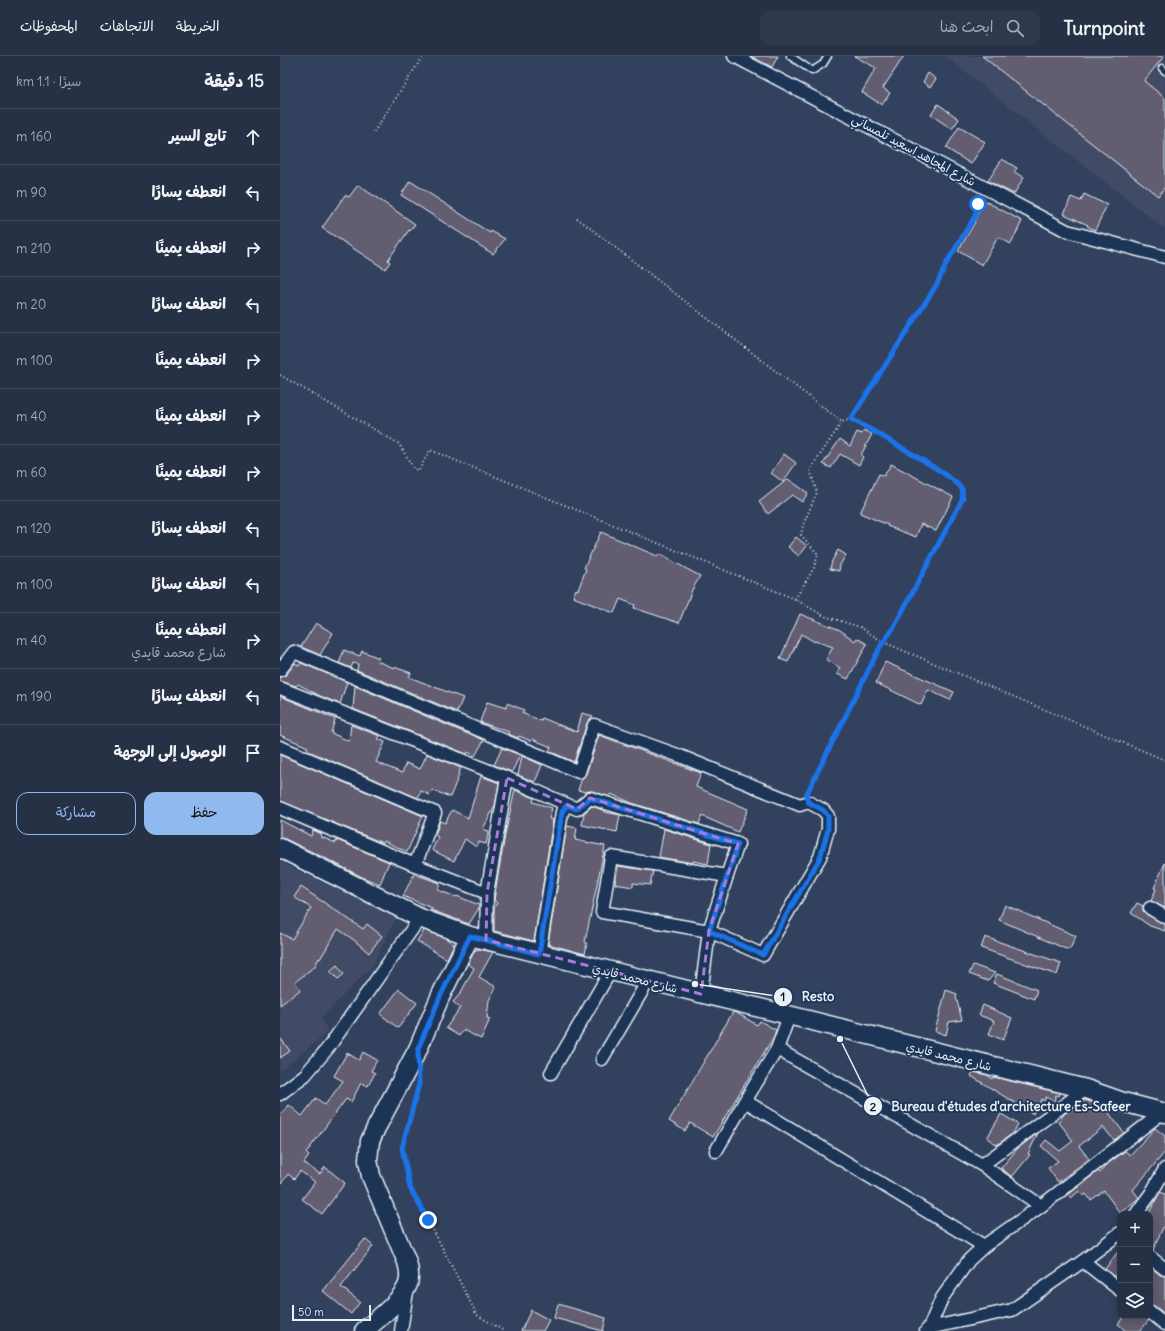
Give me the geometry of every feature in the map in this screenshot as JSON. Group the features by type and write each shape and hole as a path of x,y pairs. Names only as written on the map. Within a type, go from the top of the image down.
{"main road":[{"name":"شارع محمد قايدي","path":"280,848 420,918 478,938 1086,1089 1123,1102 1164,1113"},
{"path":"364,1331 399,1298 407,1284 409,1273 407,1262 371,1176 368,1160 370,1142 418,1049 440,997 478,938"}],"street":[{"name":"شارع المجاهد اسعيد تلمساني","path":"734,56 1067,231 1165,257"},
{"path":"280,670 294,652 579,772 594,725 680,756 800,805 808,802 823,810 828,816 828,829 820,858 763,955 709,931 602,912 612,857 727,876"},
{"path":"280,688 507,778 576,809 590,798 738,844 709,931 701,994"},
{"path":"280,747 435,813 415,865"},
{"path":"478,938 507,778"},
{"path":"539,954 562,812 567,805"},
{"path":"280,808 415,865 487,893"},
{"path":"1150,908 1165,917"},
{"path":"280,1094 305,1075 328,1048 420,918"},
{"path":"551,1073 610,972"},
{"path":"602,1058 648,981"},
{"path":"716,1151 777,1049 789,1016"},
{"path":"777,1049 982,1165 1041,1206"},
{"path":"982,1165 1086,1089"},
{"path":"745,1101 984,1246"},
{"path":"927,1329 942,1298 969,1260 984,1246 1041,1206 1164,1113"},
{"path":"1138,1211 1152,1192 1165,1169"},
{"path":"927,1329 1012,1310 1083,1261 1117,1235"},
{"path":"1153,1259 1165,1269"},
{"path":"1083,1261 1117,1288"},
{"path":"401,1331 407,1284"},
{"path":"1153,1314 1165,1324"}],"lane":[{"path":"790,56 812,71 823,64 828,56"}],"path":[{"path":"374,132 423,56"},
{"path":"795,599 814,568 818,554 801,535 803,525 817,492 810,470 842,422 851,419 937,284 946,264 975,216 983,186"},
{"path":"577,218 842,422"},
{"path":"280,375 399,444 414,469 419,470 430,450 795,599 824,616 860,627 883,642 1165,760"},
{"path":"808,802 806,795 883,642 894,627 963,498 962,489 950,478 881,435 851,419"},
{"path":"419,1077 419,1084 402,1148 410,1188 477,1315 504,1331"}],"highlighted area":[{"path":"507,778 577,809 590,798 738,844 709,931 701,994 486,940 487,893"}],"shaded area":[{"path":"945,56 1165,56 1165,229"},
{"path":"280,862 396,918 373,965 321,1018 328,1032 280,1071"}],"building":[{"path":"750,56 778,56 772,67"},
{"path":"854,56 904,56 883,88 890,93 882,105 862,92 876,68"},
{"path":"982,56 1164,56 1144,81 1165,98 1165,187 1158,196"},
{"path":"928,73 936,79 930,87 923,82"},
{"path":"938,104 959,119 952,129 931,115"},
{"path":"959,127 985,142 971,164 946,148"},
{"path":"1002,159 1017,168 1014,172 1024,177 1014,194 988,181"},
{"path":"410,181 490,233 491,231 505,239 493,254 401,195"},
{"path":"358,185 415,224 410,231 409,230 388,260 390,262 385,269 322,228 345,195 349,197"},
{"path":"1084,194 1107,205 1095,230 1087,226 1088,225 1064,214 1071,197 1081,201"},
{"path":"985,201 1022,221 1011,244 998,237 982,265 958,251"},
{"path":"864,430 872,434 861,455 863,457 859,465 840,454 831,468 823,464 840,439 850,446 857,432 862,434"},
{"path":"784,454 796,463 783,482 771,473"},
{"path":"891,464 953,497 936,531 921,524 916,537 887,526 888,525 860,513 879,474 884,476"},
{"path":"788,479 808,493 802,502 792,495 768,514 759,502"},
{"path":"601,532 657,556 659,554 700,576 692,590 679,623 634,608 635,605 620,599 614,613 573,597 576,589 578,590 586,569 584,568"},
{"path":"796,537 807,546 799,556 788,547"},
{"path":"838,550 846,555 840,565 839,571 830,569 832,561"},
{"path":"800,614 840,630 855,641 857,638 867,644 848,679 837,674 840,668 826,659 833,647 815,642 801,634 788,662 780,659"},
{"path":"316,623 333,633 320,655 301,647"},
{"path":"344,650 360,656 362,651 379,658 377,661 411,673 409,677 463,698 457,712 357,670 358,664 353,663 351,668 339,663"},
{"path":"885,662 954,692 950,700 928,690 921,705 876,683"},
{"path":"295,663 299,666 301,663 347,682 340,704 320,696 298,684 296,686 280,681 280,677 286,675"},
{"path":"355,686 484,740 475,756 468,752 467,754 353,709"},
{"path":"280,696 335,719 331,733 349,741 351,725 380,736 378,739 385,742 376,762 402,773 406,763 420,769 427,754 461,768 450,797 432,790 430,795 421,791 418,798 306,750 308,747 280,735"},
{"path":"487,702 506,708 507,703 524,710 522,713 541,721 542,718 577,732 582,713 593,716 587,723 574,762 549,751 551,747 532,739 531,741 519,736 518,738 508,734 509,732 480,722"},
{"path":"599,735 701,773 696,787 748,809 738,832 702,816 699,824 632,803 611,794 610,797 592,791 585,792 578,790 582,778 586,774"},
{"path":"502,748 520,755 512,772 494,765"},
{"path":"280,755 423,816 407,852 384,841 383,843 280,801"},
{"path":"522,756 542,765 535,782 518,775"},
{"path":"481,776 499,783 495,806 483,829 489,831 486,844 478,842 476,847 465,839 454,861 432,850 438,837 435,835 440,821 445,823 452,810 468,818"},
{"path":"515,790 534,798 533,802 552,808 549,819 553,820 534,941 494,931 494,908 497,903 494,900 506,830"},
{"path":"592,806 605,812 620,815 617,832 582,825 584,813"},
{"path":"280,820 311,836 313,830 322,834 321,837 336,843 337,840 389,862 380,884 364,878 285,839 280,838"},
{"path":"567,826 577,828 575,840 605,846 585,942 587,943 585,954 548,944"},
{"path":"664,829 711,844 708,864 659,857"},
{"path":"1165,863 1165,908 1151,901 1156,889 1154,888"},
{"path":"618,866 653,871 650,885 633,883 633,887 615,884"},
{"path":"414,874 440,883 438,890 479,905 479,908 469,924 431,910 432,908 403,896"},
{"path":"301,887 363,929 367,924 382,936 369,953 338,929 315,966 295,982 300,990 280,1005 280,933 292,939 311,908 294,897"},
{"path":"1137,903 1143,906 1143,911 1146,914 1165,924 1165,931 1150,926 1131,913"},
{"path":"1005,905 1076,936 1070,949 1066,949 999,920"},
{"path":"424,930 445,938 454,944 447,959 417,941"},
{"path":"985,937 1061,963 1057,975 981,948"},
{"path":"478,949 493,952 479,977 496,987 489,1000 487,1018 490,1019 481,1039 463,1030 459,1036 446,1028 460,1008 453,1002 460,994 474,968 468,964 475,950"},
{"path":"337,965 344,974 338,979 330,971"},
{"path":"973,965 995,973 988,981 969,974"},
{"path":"997,974 1037,990 1034,999 993,983"},
{"path":"399,989 417,1003 398,1028 380,1014"},
{"path":"946,990 957,994 956,997 962,1020 949,1022 946,1035 935,1031"},
{"path":"983,1005 1012,1018 1003,1040 989,1034 994,1021 979,1015"},
{"path":"733,1012 757,1025 760,1021 776,1030 774,1036 713,1137 690,1123 685,1131 669,1121"},
{"path":"280,1038 290,1051 280,1058"},
{"path":"363,1052 377,1060 371,1071 375,1073 368,1086 361,1083 351,1102 346,1099 306,1153 309,1156 304,1163 320,1174 325,1167 345,1183 322,1214 302,1199 315,1182 300,1171 294,1179 288,1174 280,1185 280,1115 289,1105 302,1116 316,1098 325,1105 343,1081 334,1076 347,1053 359,1060"},
{"path":"973,1072 987,1075 992,1079 993,1077 1060,1093 1059,1096 1056,1095 1054,1101 1046,1097 1044,1101 1042,1099 1033,1114 971,1076"},
{"path":"1085,1100 1113,1110 1109,1113 1124,1133 1114,1140 1103,1127 1079,1146 1089,1159 1058,1182 1048,1168 1058,1161 1041,1146 1046,1140 1060,1151 1073,1141 1058,1123 1064,1114"},
{"path":"1001,1114 1018,1124 1013,1133 997,1145 987,1138"},
{"path":"1155,1128 1165,1136 1165,1152 1133,1190 1139,1198 1123,1211 1119,1211 1104,1191 1091,1200 1086,1194 1083,1196 1079,1191 1071,1198 1068,1195 1098,1171 1100,1173 1106,1165 1125,1151 1130,1155"},
{"path":"1038,1133 1028,1154 1030,1155 1012,1177 1001,1168 1017,1149"},
{"path":"1160,1192 1165,1194 1165,1223 1153,1250 1153,1211 1150,1211"},
{"path":"365,1239 373,1246 341,1287 360,1302 351,1314 323,1291"},
{"path":"1117,1253 1117,1278 1105,1269"},
{"path":"1153,1269 1160,1275 1165,1276 1165,1314 1153,1306"},
{"path":"558,1304 606,1318 603,1331 554,1318"},
{"path":"531,1310 549,1320 543,1331 521,1331"},
{"path":"1122,1319 1149,1320 1140,1331 1126,1331 1118,1324"}],"place":[{"name":"Resto","path":"695,984"},
{"name":"Bureau d'études d'architecture Es-Safeer","path":"840,1039"}],"route":[{"path":"428,1220 410,1188 402,1148 419,1084 418,1049 440,997 470,936 539,954 562,812 567,805 576,809 590,798 738,844 709,931 763,955 820,858 828,829 828,816 823,810 808,802 806,795 880,647 894,627 963,498 962,489 950,478 881,435 851,419 937,284 961,236 975,216 978,204"}]}
